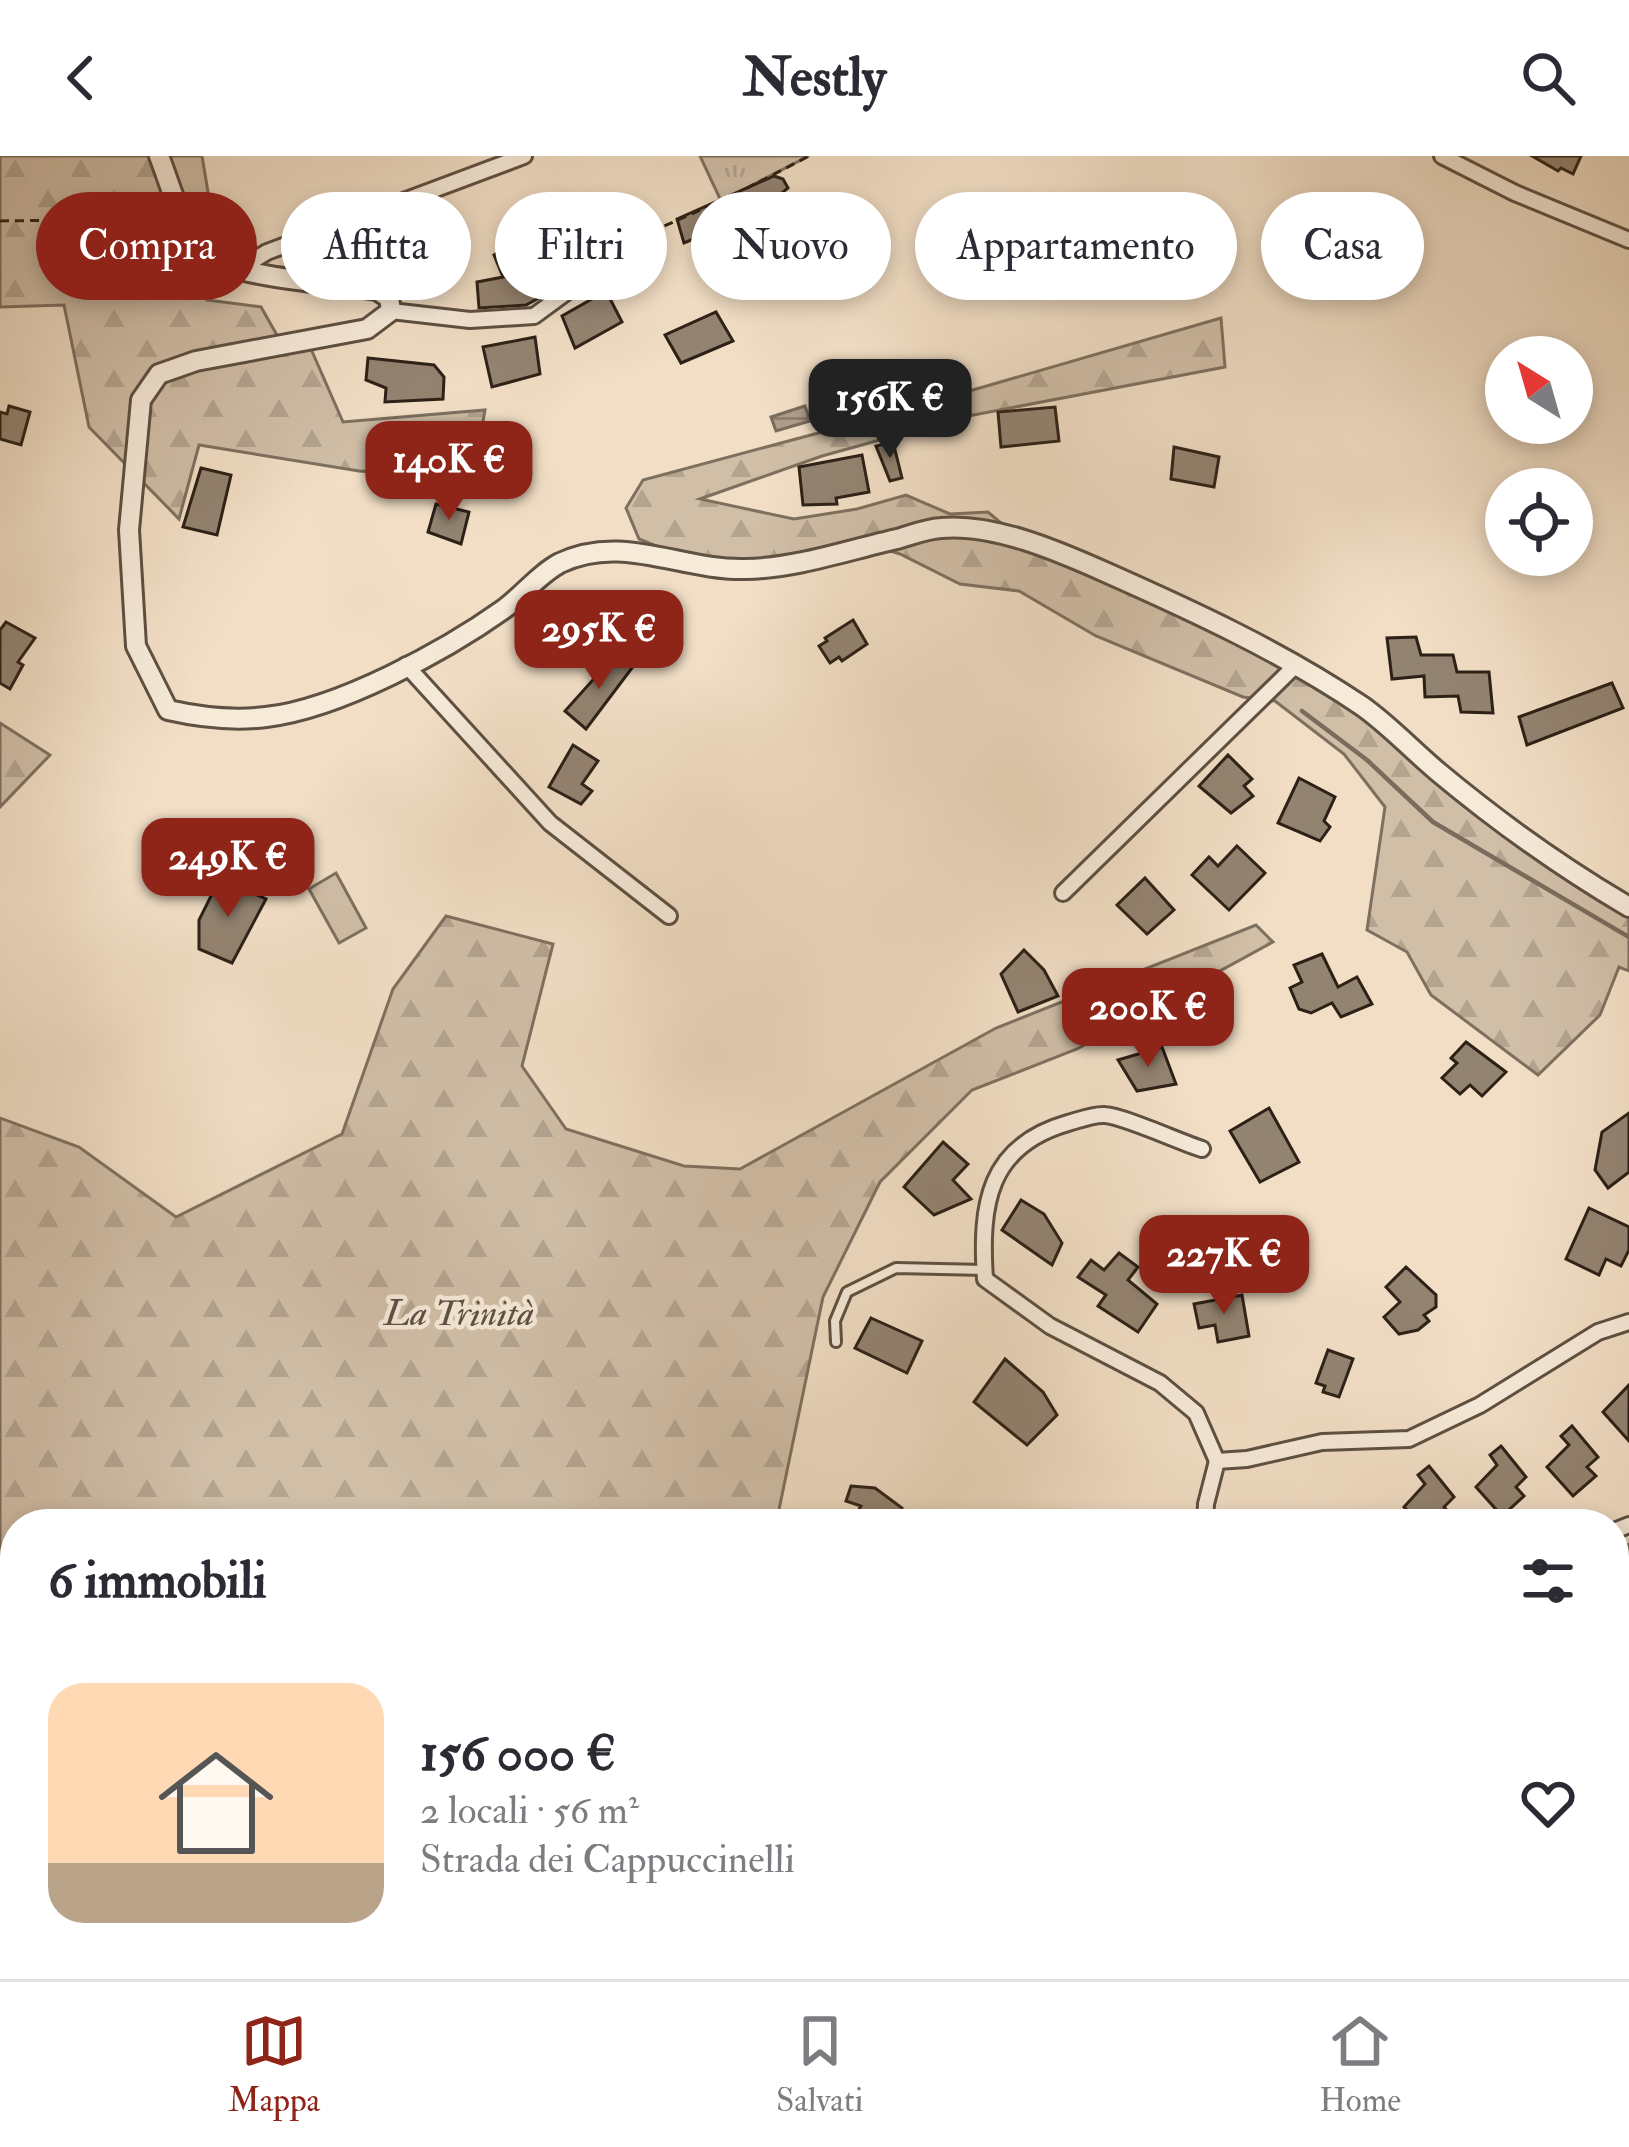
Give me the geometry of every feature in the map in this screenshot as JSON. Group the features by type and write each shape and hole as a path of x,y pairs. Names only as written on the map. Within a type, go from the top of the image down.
{"street":[{"path":"159,156 173,192"},
{"path":"257,258 524,156"},
{"path":"1442,156 1515,193 1629,240"},
{"path":"257,273 377,290 389,298 391,311"},
{"path":"555,300 533,316 470,320 391,311 367,328 196,361 159,374 141,400 129,530 136,646 168,710 200,717 268,717 364,688 505,608 555,566 584,553 635,550 745,569 807,561 942,527 1013,537 1049,548 1297,664 1367,710 1562,868 1629,907"},
{"path":"406,664 550,823 669,916"},
{"path":"1063,893 1297,664"},
{"path":"1202,1150 1105,1115 1053,1127 1011,1151 993,1186 982,1235 985,1279 1050,1326 1160,1383 1196,1413 1217,1461 1208,1509"},
{"path":"1217,1461 1247,1460 1322,1442 1409,1438 1480,1405 1598,1332 1629,1322"}],"lane":[{"path":"836,1342 836,1322 847,1292 896,1268 985,1270"}],"path":[{"path":"667,223 809,156"},
{"path":"0,221 36,220"}],"green space":[{"path":"0,156 202,156 208,192 36,192 36,300 207,300 261,307 282,344 307,340 343,422 485,410 471,490 436,476 359,471 199,445 179,519 89,427 64,305 0,307"},
{"path":"700,156 809,156 739,192 717,192"},
{"path":"1221,318 1225,367 963,417 822,456 700,499 794,519 906,495 950,514 988,512 1020,539 1297,664 1629,907 1629,971 1619,967 1600,1015 1538,1075 1431,995 1407,952 1367,930 1385,807 1344,754 1275,701 1243,697 1096,636 1019,591 960,584 871,545 807,561 703,565 639,539 626,508 643,480"},
{"path":"0,723 50,755 0,807"},
{"path":"336,873 366,928 339,943 309,889"},
{"name":"La Trinità","path":"446,916 553,944 522,1066 566,1129 684,1166 740,1169 996,1028 1256,925 1273,942 1077,1049 972,1090 880,1182 823,1297 779,1509 0,1509 0,1118 79,1147 176,1217 342,1134 393,989"}],"shaded area":[{"path":"805,406 810,421 776,431 771,417"}],"building":[{"path":"1532,156 1581,156 1573,174"},
{"path":"774,176 788,188 783,192 738,192"},
{"path":"691,213 691,240 684,243 677,219"},
{"path":"495,279 495,300 535,300 526,305 479,308 477,282"},
{"path":"590,300 611,300 622,322 575,348 562,316"},
{"path":"716,312 733,341 681,363 665,335"},
{"path":"535,337 540,374 492,387 483,347"},
{"path":"368,358 434,365 444,377 443,399 385,402 386,388 366,380"},
{"path":"9,406 30,412 21,445 0,439 0,412 7,414"},
{"path":"1055,407 1059,441 1001,447 998,412"},
{"path":"893,442 902,478 890,481 876,446"},
{"path":"1174,447 1219,457 1214,487 1171,479"},
{"path":"862,455 869,492 836,498 837,504 803,505 799,467"},
{"path":"201,468 231,475 217,535 183,527"},
{"path":"436,504 469,512 461,544 428,532"},
{"path":"853,620 867,644 842,661 839,657 830,663 819,646"},
{"path":"6,622 35,638 18,662 23,665 10,689 0,683 0,630"},
{"path":"1416,637 1421,655 1453,655 1457,672 1489,672 1493,713 1461,712 1458,696 1425,697 1424,676 1392,679 1387,638"},
{"path":"616,654 632,668 586,729 565,711"},
{"path":"1612,683 1623,708 1527,745 1519,717"},
{"path":"573,745 598,761 582,784 592,791 581,804 549,787"},
{"path":"1228,755 1252,779 1244,786 1253,796 1231,813 1199,786"},
{"path":"1299,778 1335,797 1324,821 1330,827 1320,841 1278,823"},
{"path":"1237,846 1265,873 1229,910 1192,875 1209,857 1218,866"},
{"path":"220,878 266,899 232,963 199,949 199,920"},
{"path":"1145,878 1174,910 1147,934 1117,905"},
{"path":"1024,950 1044,970 1058,996 1018,1012 1001,974"},
{"path":"1322,954 1338,987 1357,977 1372,1004 1341,1017 1332,1003 1311,1013 1299,1009 1290,988 1302,982 1294,965"},
{"path":"1466,1042 1506,1072 1482,1096 1470,1085 1460,1094 1442,1078 1457,1063 1451,1058"},
{"path":"1162,1047 1176,1084 1137,1091 1118,1060"},
{"path":"1269,1108 1299,1162 1260,1182 1230,1131"},
{"path":"1629,1113 1629,1172 1608,1188 1595,1170 1602,1132"},
{"path":"943,1142 968,1164 953,1180 971,1199 934,1215 904,1187"},
{"path":"1021,1200 1044,1214 1062,1243 1052,1265 1002,1230"},
{"path":"1589,1208 1629,1227 1629,1250 1621,1266 1606,1259 1599,1275 1566,1259"},
{"path":"1119,1253 1138,1267 1128,1280 1157,1304 1138,1332 1098,1306 1106,1295 1078,1277 1091,1260 1104,1270"},
{"path":"1406,1267 1436,1295 1436,1307 1424,1315 1429,1321 1418,1330 1399,1334 1384,1317 1400,1302 1386,1287"},
{"path":"1242,1295 1249,1336 1218,1342 1215,1325 1199,1328 1194,1304"},
{"path":"871,1318 922,1341 907,1373 855,1348"},
{"path":"1328,1350 1353,1359 1339,1397 1323,1392 1325,1386 1316,1383"},
{"path":"1005,1359 1043,1392 1057,1415 1027,1445 974,1402"},
{"path":"1629,1385 1629,1441 1603,1412"},
{"path":"1572,1426 1598,1457 1587,1467 1596,1476 1573,1496 1547,1467 1569,1445 1561,1436"},
{"path":"1501,1446 1526,1477 1516,1487 1524,1496 1510,1509 1496,1509 1476,1487 1497,1465 1490,1455"},
{"path":"1429,1466 1454,1497 1446,1509 1404,1507 1425,1484 1418,1475"},
{"path":"851,1486 875,1488 902,1508 859,1509 846,1501"}],"waterway":[{"path":"1302,711 1367,760 1433,822 1629,937"}]}
